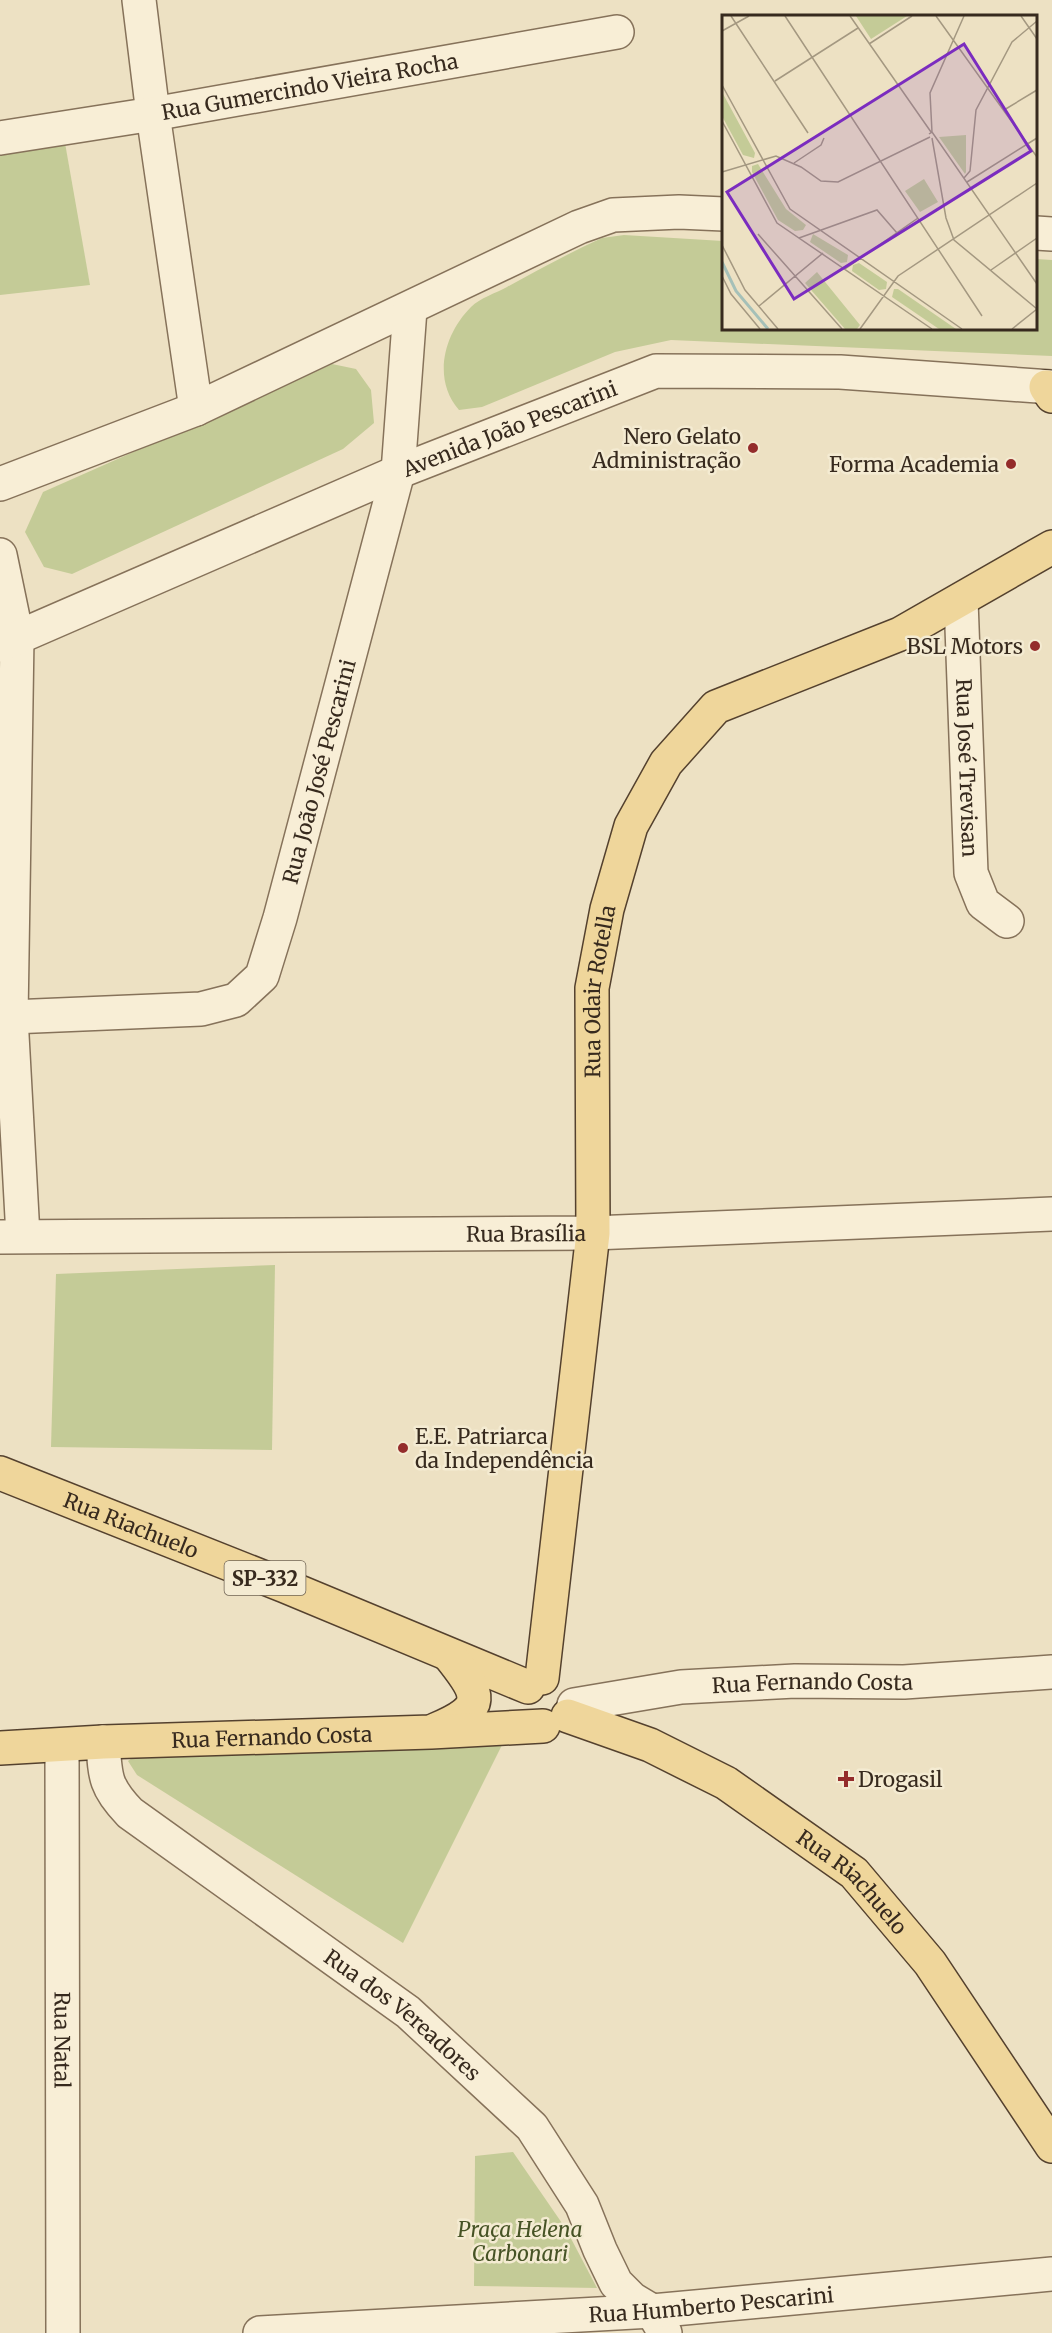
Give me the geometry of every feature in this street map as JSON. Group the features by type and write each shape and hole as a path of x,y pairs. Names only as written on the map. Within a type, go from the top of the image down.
{"main road":[{"name":"Rua Odair Rotella","path":"562,1716 535,1723 525,1711 524,1695 535,1683 593,1233 592,988 607,909 631,826 666,763 716,707 900,634 1052,547"},
{"name":"Rua Riachuelo","path":"0,1473 449,1654 535,1683"},
{"path":"431,1732 460,1720 470,1712 474,1697 470,1681 449,1654"},
{"name":"SP-332","path":"535,1683 551,1677 568,1686 573,1695 562,1716"},
{"name":"Rua Riachuelo","path":"562,1716 650,1745 726,1783 854,1873 930,1963 1052,2146"},
{"name":"Rua Fernando Costa","path":"0,1748 103,1742 431,1732 562,1716"}],"street":[{"path":"139,0 153,114 196,409"},
{"name":"Rua Gumercindo Vieira Rocha","path":"0,138 153,114 617,32"},
{"path":"0,484 196,409 579,227 613,215 679,212 722,214"},
{"path":"1037,233 1052,234"},
{"name":"Rua João José Pescarini","path":"11,1017 201,1009 236,1000 262,976 280,918 398,472 410,309"},
{"name":"Avenida João Pescarini","path":"9,641 398,472 656,371 840,372 1050,390"},
{"path":"0,555 9,641 12,1237"},
{"name":"Rua José Trevisan","path":"961,600 971,873 983,903 1007,921"},
{"name":"Rua Brasília","path":"12,1237 593,1233 1052,1214"},
{"name":"Rua Fernando Costa","path":"562,1716 681,1687 795,1681 904,1682 1052,1672"},
{"name":"Rua dos Vereadores","path":"103,1742 104,1774 114,1796 130,1813 408,2012 532,2127 582,2205 616,2283 658,2322"},
{"name":"Rua Natal","path":"62,1746 63,2333"},
{"name":"Rua Humberto Pescarini","path":"260,2333 658,2322 1052,2274"}],"green space":[{"path":"65,143 90,285 0,295 0,154"},
{"path":"624,235 722,241 722,330 1037,330 1037,259 1052,260 1052,356 671,340 615,352 482,407 459,410 446,385 445,357 454,330 471,307 483,298 602,238"},
{"path":"332,364 356,369 371,390 374,423 343,449 72,574 44,567 25,532 43,492"},
{"path":"275,1265 272,1450 51,1447 56,1274"},
{"path":"502,1745 403,1943 137,1775 128,1761 136,1755 151,1753"},
{"name":"Praça Helena Carbonari","path":"513,2152 566,2229 597,2288 474,2286 475,2156"}],"place":[{"name":"Nero Gelato Administração","path":"753,448"},
{"name":"Forma Academia","path":"1011,464"},
{"name":"BSL Motors","path":"1035,646"},
{"name":"E.E. Patriarca da Independência","path":"403,1448"},
{"name":"Drogasil","path":"846,1779"}]}
